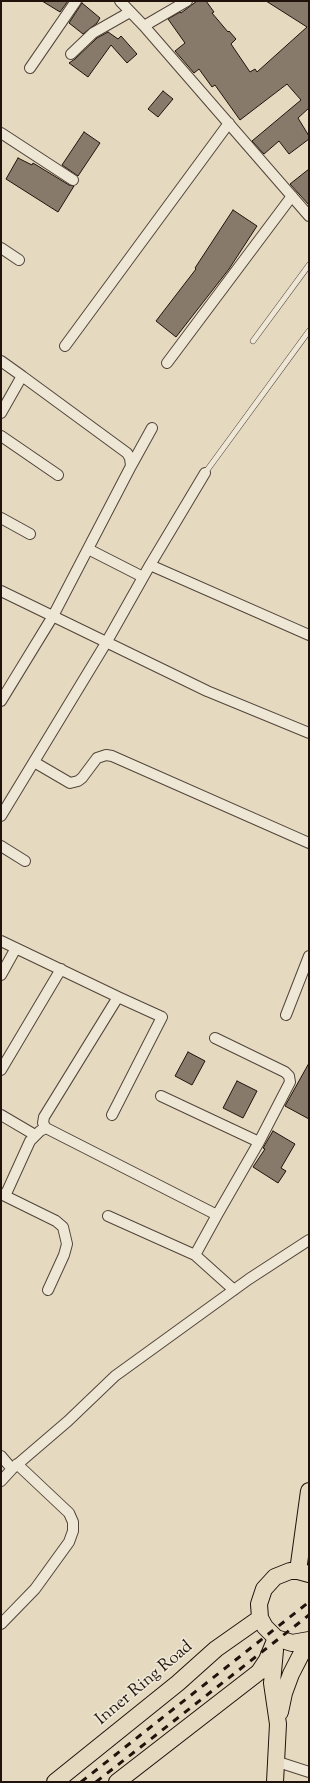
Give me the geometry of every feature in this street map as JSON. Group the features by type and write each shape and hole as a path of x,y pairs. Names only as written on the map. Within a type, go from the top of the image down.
{"main road":[{"path":"308,1641 292,1643 276,1638 265,1627 260,1618 259,1604 260,1596 269,1582 282,1573 303,1573 309,1491"},
{"name":"Inner Ring Road","path":"55,1782 178,1683 216,1649 260,1618"},
{"path":"276,1638 272,1682 278,1724"},
{"path":"117,1782 259,1672 267,1660 276,1638"},
{"path":"275,1782 278,1724 284,1693 291,1674 308,1641"}],"street":[{"path":"30,68 76,1"},
{"path":"120,1 144,26 309,216"},
{"path":"144,26 187,1"},
{"path":"71,54 93,33 130,12"},
{"path":"65,346 228,123"},
{"path":"1,133 73,180"},
{"path":"167,363 292,196"},
{"path":"1,248 19,260"},
{"path":"1,361 127,453 130,458 131,466"},
{"path":"1,413 22,376"},
{"path":"1,701 53,616 152,428"},
{"path":"1,436 58,476"},
{"path":"1,816 106,643 143,577 205,473"},
{"path":"1,518 30,534"},
{"path":"88,549 143,577"},
{"path":"150,565 309,634"},
{"path":"1,591 207,691 309,732"},
{"path":"34,762 70,783 78,782 97,758 106,755 112,756 309,842"},
{"path":"1,846 25,861"},
{"path":"1,941 162,1017 112,1115"},
{"path":"1,975 16,948"},
{"path":"286,1015 309,956"},
{"path":"1,1070 61,969"},
{"path":"118,997 44,1117 43,1123 46,1128 217,1215"},
{"path":"195,1255 287,1090 290,1082 289,1076 285,1072 215,1038"},
{"path":"161,1096 258,1142"},
{"path":"1,1115 35,1135"},
{"path":"46,1128 35,1135 30,1141 3,1195 56,1221 63,1227 66,1234 65,1249 48,1290"},
{"path":"108,1216 195,1255 234,1290"},
{"path":"1,1481 14,1466 68,1420 115,1376 234,1290 309,1240"},
{"path":"1,1456 69,1513 73,1522 69,1542 35,1589 1,1624"},
{"path":"275,1761 309,1772"}],"lane":[{"path":"253,341 309,265"},
{"path":"205,473 309,331"}],"building":[{"path":"42,1 68,1 60,12"},
{"path":"197,1 206,1 214,12 212,13 236,39 231,44 250,72 255,69 257,72 307,27 266,1 309,1 309,108 298,118 309,136 309,139 289,154 279,141 264,154 252,141 301,100 287,84 240,120 215,85 212,87 199,69 194,73 175,51 185,43 168,19 180,12 181,13"},
{"path":"82,3 100,18 97,23 83,34 69,23"},
{"path":"108,32 118,39 121,36 137,54 127,63 111,45 88,77 69,63 97,38"},
{"path":"163,91 173,99 158,117 148,109"},
{"path":"84,132 100,143 78,176 62,165"},
{"path":"18,158 32,165 33,163 69,185 74,186 58,212 6,179"},
{"path":"309,169 309,205 290,184"},
{"path":"233,210 257,226 229,269 176,337 156,321 196,269 195,268"},
{"path":"188,1052 205,1061 192,1085 175,1076"},
{"path":"309,1063 309,1119 285,1106"},
{"path":"237,1081 257,1091 243,1118 223,1108"},
{"path":"273,1131 295,1144 281,1168 286,1171 278,1183 253,1167 265,1149 263,1148"}],"railway":[{"path":"81,1782 309,1602"},
{"path":"96,1782 309,1615"}]}
